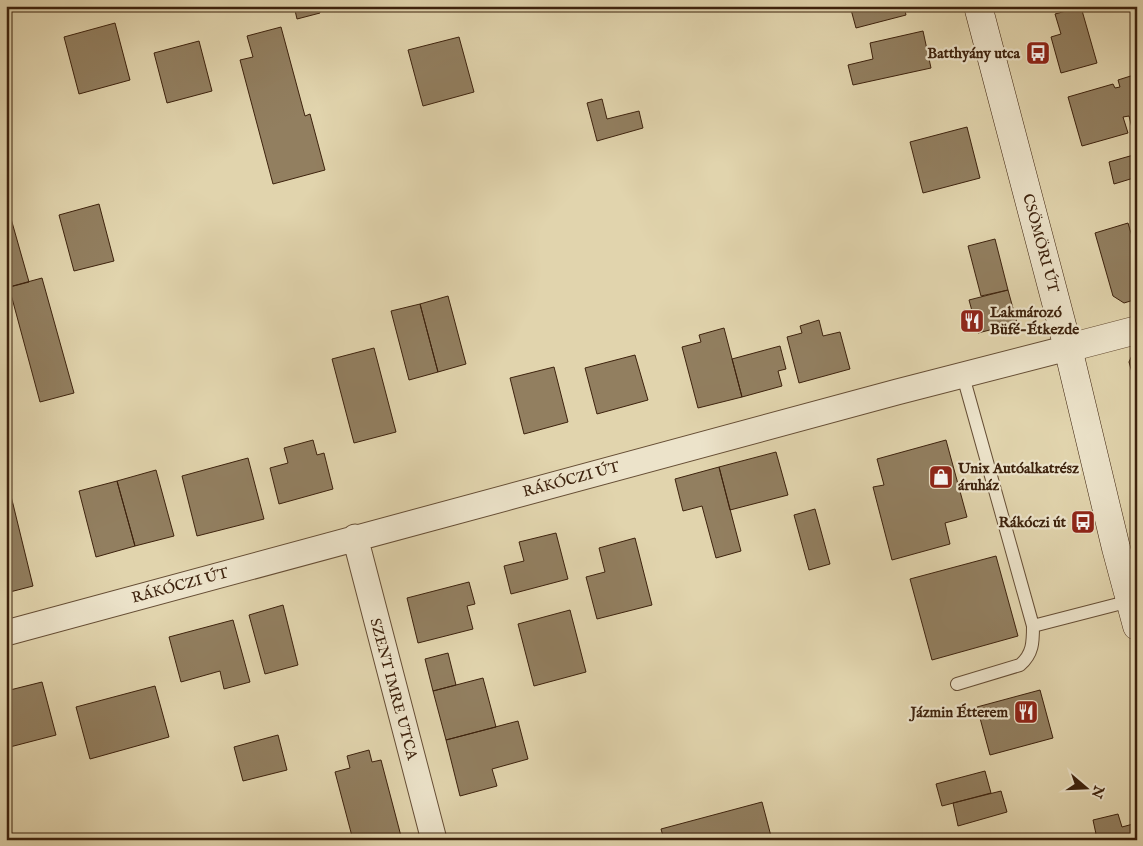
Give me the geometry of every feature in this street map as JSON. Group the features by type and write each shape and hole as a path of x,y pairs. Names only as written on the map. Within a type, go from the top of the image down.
{"main road":[{"name":"CSÖMÖRI ÚT","path":"978,6 1068,348 1133,613"},
{"name":"RÁKÓCZI ÚT","path":"1068,348 1137,330"}],"street":[{"name":"RÁKÓCZI ÚT","path":"6,633 897,392 1068,348"},
{"name":"SZENT IMRE UTCA","path":"355,538 434,840"}],"lane":[{"path":"957,684 1020,665 1027,659 1033,645 1033,626 963,376"},
{"path":"1033,626 1133,613"}],"building":[{"path":"294,6 318,6 320,13 297,19"},
{"path":"850,6 904,6 906,15 856,28"},
{"path":"1081,7 1097,63 1061,73 1051,37 1061,34 1055,14"},
{"path":"115,23 130,80 79,94 64,37"},
{"path":"281,27 305,116 310,114 325,170 273,184 240,60 253,57 247,36"},
{"path":"923,31 931,68 853,85 848,65 873,59 870,43"},
{"path":"459,37 474,92 423,106 408,50"},
{"path":"199,41 212,91 167,103 154,53"},
{"path":"1137,74 1137,127 1132,128 1129,116 1123,117 1128,133 1082,146 1068,97 1113,84 1115,88 1120,87 1118,80"},
{"path":"602,99 607,119 639,111 643,128 597,141 587,103"},
{"path":"967,127 980,178 923,193 910,142"},
{"path":"1137,154 1137,177 1114,184 1109,162"},
{"path":"6,201 29,282 6,288"},
{"path":"99,204 114,261 74,271 59,215"},
{"path":"1128,223 1137,253 1137,299 1124,303 1113,296 1095,233"},
{"path":"995,239 1008,290 981,296 968,246"},
{"path":"42,278 74,393 40,402 9,287"},
{"path":"1008,290 1017,323 978,333 969,300"},
{"path":"448,296 466,364 438,372 420,304"},
{"path":"420,304 438,372 409,380 391,311"},
{"path":"819,320 823,336 840,332 850,369 799,383 787,337 802,333 800,326"},
{"path":"724,328 742,397 698,408 682,347 701,342 699,335"},
{"path":"780,346 786,369 778,371 782,386 742,397 732,359"},
{"path":"374,348 396,432 354,443 332,359"},
{"path":"1137,352 1137,390 1129,362 1133,353"},
{"path":"635,355 648,400 597,414 585,368"},
{"path":"554,367 568,422 524,434 510,378"},
{"path":"313,440 317,455 324,453 333,489 279,504 270,468 288,463 284,448"},
{"path":"946,440 967,517 945,523 950,544 892,560 873,487 884,485 877,459"},
{"path":"776,452 788,495 730,510 719,467"},
{"path":"248,458 264,519 197,536 182,476"},
{"path":"719,467 741,551 716,558 702,506 683,511 675,479"},
{"path":"156,470 174,536 135,546 117,481"},
{"path":"6,477 13,504 6,505"},
{"path":"117,481 135,546 96,557 79,491"},
{"path":"13,504 33,586 6,593 6,505"},
{"path":"815,509 830,564 809,570 794,515"},
{"path":"556,533 568,579 511,594 504,566 524,561 519,542"},
{"path":"635,538 652,605 597,619 586,577 605,572 599,548"},
{"path":"996,556 1018,636 932,660 910,579"},
{"path":"469,582 475,604 467,606 473,629 418,643 407,598"},
{"path":"283,605 298,665 265,674 249,615"},
{"path":"570,610 586,672 534,686 518,624"},
{"path":"233,620 250,682 224,689 220,671 181,682 169,637"},
{"path":"448,653 456,685 433,691 425,659"},
{"path":"483,678 496,727 446,740 433,691"},
{"path":"42,682 56,735 6,748 6,691"},
{"path":"155,686 169,737 90,759 76,707"},
{"path":"1040,690 1053,738 990,755 977,707"},
{"path":"518,721 528,759 492,769 497,786 460,796 446,740"},
{"path":"278,735 287,770 243,781 234,747"},
{"path":"369,750 372,762 381,760 402,840 353,840 335,772 350,768 347,756"},
{"path":"985,771 991,793 942,806 936,784"},
{"path":"1001,791 1007,812 958,826 953,803"},
{"path":"762,802 772,840 664,840 661,829"},
{"path":"1118,814 1122,827 1133,824 1137,840 1074,840 1096,834 1093,820"}],"place":[{"name":"Batthyány utca","path":"1038,53"},
{"name":"Lakmározó Büfé-Étkezde","path":"972,321"},
{"name":"Unix Autóalkatrész áruház","path":"941,477"},
{"name":"Rákóczi út","path":"1083,522"},
{"name":"Jázmin Étterem","path":"1026,712"}]}
